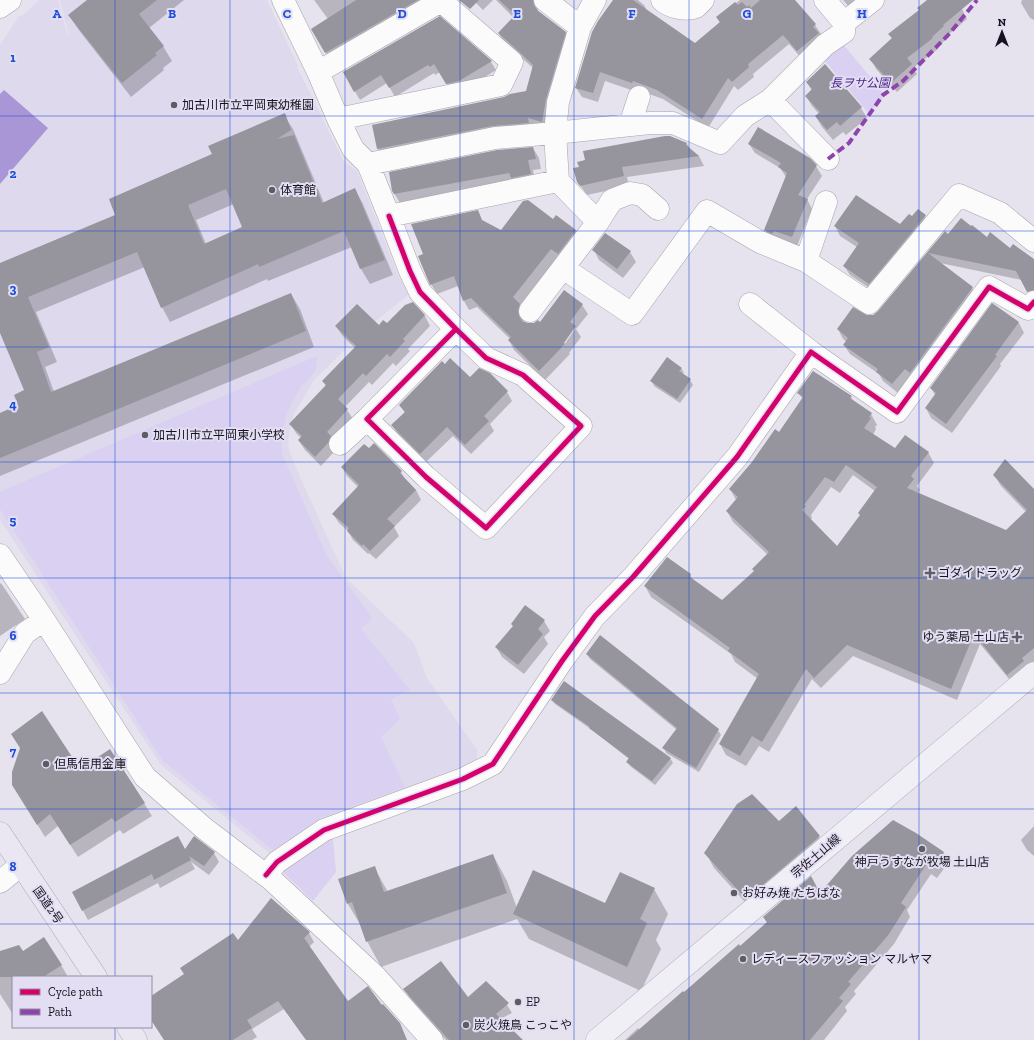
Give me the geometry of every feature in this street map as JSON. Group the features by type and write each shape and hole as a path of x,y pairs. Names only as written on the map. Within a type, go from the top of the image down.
{"highway":[{"name":"国道2号","path":"0,833 95,976"},
{"path":"129,1028 136,1040"}],"main road":[{"name":"宗佐土山線","path":"597,1040 1034,673"}],"street":[{"path":"0,7 10,0"},
{"path":"283,0 353,149 368,164 410,271 420,292 486,358 523,375 581,426 486,528 426,477 367,419"},
{"path":"545,0 580,27"},
{"path":"595,0 580,27 558,102 555,133 558,181 598,222"},
{"path":"662,0 665,4 678,8 695,7 703,0"},
{"path":"368,164 495,138 650,123 673,123 720,142 745,116 770,100 825,45 844,32 844,23 825,0"},
{"path":"844,23 873,0"},
{"path":"318,72 442,1 512,62 501,85 338,119"},
{"path":"630,125 638,97"},
{"path":"770,100 828,159"},
{"path":"389,216 558,181"},
{"path":"530,311 598,222 612,200 630,193 642,196 658,209"},
{"path":"563,268 632,314 707,211 760,242 806,261 869,303 959,195 1000,213 1034,241"},
{"path":"806,261 826,202"},
{"path":"750,304 812,352 897,412 989,287 1028,309 1034,302"},
{"path":"340,444 367,419 456,329"},
{"path":"266,875 277,862 324,830 463,779 493,764 562,661 596,616 633,577 737,457 812,352"},
{"path":"0,556 44,620 145,777 205,829 266,875 371,972 432,1040"},
{"path":"0,673 24,633 44,620"},
{"path":"0,882 21,865"}],"shaded area":[{"name":"加古川市立平岡東小学校","path":"39,0 58,0 69,36 60,0 267,0 298,66 297,67 344,162 357,171 398,275 408,294 368,327 314,380 294,414 290,427 288,443 290,453 303,484 346,578 414,643 427,678 477,750 477,761 272,855 161,765 0,520 0,45 19,16 22,16"},
{"path":"4,90 48,128 0,184 0,94"}],"green space":[{"name":"長ヲサ公園","path":"843,44 885,95 869,114 825,61"},
{"path":"317,356 315,371 301,387 288,411 283,428 282,454 327,556 372,618 361,629 410,690 391,699 400,719 381,737 405,787 320,818 273,850 163,761 0,509 0,492"},
{"path":"333,838 336,872 313,901 280,869 297,857"}],"building":[{"path":"87,0 157,0 139,14 164,46 155,53 157,55 122,83 68,15"},
{"path":"356,0 418,0 325,53 311,29"},
{"path":"459,0 479,0 470,9"},
{"path":"499,0 533,0 537,10 566,32 546,99 542,122 528,118 529,123 492,126 377,149 372,125 526,91 533,65 498,33 515,15"},
{"path":"613,0 633,0 695,43 720,22 716,17 735,2 738,5 742,2 747,7 749,5 751,8 760,0 795,0 816,24 813,27 819,33 797,51 783,35 748,64 749,67 732,82 728,78 702,119 657,90 633,81 632,83 600,72 593,93 575,88 592,32"},
{"path":"927,0 973,0 943,25 944,26 932,37 933,38 907,58 912,64 891,83 869,59 892,38 888,34 919,10 917,8"},
{"path":"440,16 492,61 459,81 446,84 434,64 430,67 428,65 389,88 381,75 354,92 343,72"},
{"path":"825,64 862,107 840,126 837,122 827,130 815,116 820,112 805,96 812,89 806,82"},
{"path":"285,113 291,130 277,139 294,135 322,203 355,188 385,260 360,269 344,231 259,267 258,264 161,308 137,252 28,297 49,347 37,352 51,392 291,293 306,331 0,458 0,413 18,405 14,395 24,390 0,333 0,263 115,215 109,199 212,154 208,146","holes":["226,189 242,227 204,244 188,205"]},
{"path":"758,127 810,158 817,165 798,195 808,199 792,237 774,231 772,234 764,230 787,173 778,167 781,163 748,144"},
{"path":"670,136 687,143 686,145 699,156 622,167 624,176 580,186 577,182 573,168 579,167 577,162 585,160 583,151"},
{"path":"533,147 536,159 528,160 531,174 511,178 509,173 394,194 392,191 389,172 497,150"},
{"path":"856,195 900,224 909,214 912,216 918,209 926,215 869,284 843,266 859,243 834,226"},
{"path":"528,200 553,219 556,215 576,230 558,254 551,249 513,297 520,304 518,310 519,316 522,321 528,323 534,323 538,320 540,322 564,290 583,304 570,322 576,326 564,343 565,344 539,371 508,340 511,337 471,298 463,301 454,276 430,285 418,256 423,254 411,224 478,210 482,220 501,230 523,201"},
{"path":"961,218 987,237 990,232 1010,248 1013,244 1034,259 1034,290 1027,292 1016,271 928,253 973,287 910,373 905,369 892,384 876,372 878,369 843,345 848,338 837,329 853,307 867,315 873,315 878,311 945,231 948,234"},
{"path":"605,233 631,251 617,269 592,250"},
{"path":"413,302 425,315 403,339 405,341 390,357 387,354 366,376 363,373 338,399 348,409 327,432 331,436 328,443 315,457 298,440 302,436 289,424 326,385 322,381 356,346 335,326 357,304 379,325 383,320 387,323 405,305"},
{"path":"992,303 1019,322 995,355 997,356 946,424 925,408 936,393 930,388"},
{"path":"667,357 682,368 679,371 691,379 677,399 650,381"},
{"path":"450,358 470,377 479,368 490,373 508,391 484,416 489,421 465,445 447,427 420,454 391,425 405,412 399,405 442,361 445,364"},
{"path":"813,371 852,396 850,398 872,413 869,417 871,418 864,428 895,448 905,435 929,452 911,476 914,479 907,488 1006,530 1027,510 993,475 1005,459 1034,489 1034,648 1022,658 1024,661 1007,675 974,634 951,689 847,645 814,678 806,669 762,742 752,736 740,756 719,744 759,674 728,651 730,648 644,586 667,557 691,574 690,577 722,600 754,571 752,569 769,552 726,511 738,497 729,489 752,462 775,429 779,432 803,397 797,393","holes":["846,465 877,487 858,513 860,515 837,546 802,510 806,506 804,505 825,477 834,482"]},
{"path":"374,443 402,471 400,473 416,490 387,519 395,526 370,551 363,544 362,546 347,531 349,528 332,514 359,485 341,467 364,444 369,448"},
{"path":"525,605 545,620 538,629 543,634 518,665 495,647 513,626 511,624"},
{"path":"600,635 719,729 696,768 662,748 677,728 586,654"},
{"path":"564,681 671,758 652,781 626,762 629,758 589,728 590,727 551,700"},
{"path":"42,711 80,769 110,749 145,803 115,822 112,818 70,845 50,814 37,825 12,785 12,772 20,748 11,734"},
{"path":"752,794 779,821 796,806 820,836 746,899 704,853 737,804"},
{"path":"893,820 916,833 944,852 932,869 926,865 901,903 906,907 889,934 848,982 851,984 839,998 843,1001 810,1040 627,1040 683,991 684,992 739,944 740,946 767,922 763,917 811,876 820,893 852,856"},
{"path":"178,836 185,849 194,836 215,852 204,866 189,856 191,860 154,880 152,874 82,911 72,892"},
{"path":"493,854 507,893 366,942 352,902 347,904 338,879 375,866 384,892"},
{"path":"533,870 605,903 620,872 655,888 640,919 647,923 627,967 513,914"},
{"path":"271,898 310,932 304,938 348,1001 368,986 382,1005 383,1004 400,1023 407,1040 306,1040 278,1001 247,1020 252,1028 233,1040 164,1040 152,1022 152,995 184,974 180,968 233,933 238,940"},
{"path":"44,937 62,965 45,976 0,977 0,951 19,945 23,951"},
{"path":"441,961 468,997 486,981 509,1003 496,1014 523,1040 449,1040 403,989"}],"marked path":[{"path":"828,159 849,143 883,95 903,81 950,33 977,0"}],"cycle path":[{"path":"389,216 410,271 420,292 456,329 367,419 426,477 486,528 581,426 523,375 486,358 456,329"},
{"path":"266,875 277,862 324,830 463,779 493,764 562,661 595,616 633,577 737,457 811,352 897,412 989,287 1028,309 1034,302"}],"place":[{"name":"加古川市立平岡東幼稚園","path":"174,105"},
{"name":"体育館","path":"272,190"},
{"name":"加古川市立平岡東小学校","path":"145,435"},
{"name":"ゴダイドラッグ","path":"930,573"},
{"name":"ゆう薬局 土山店","path":"1017,637"},
{"name":"但馬信用金庫","path":"46,764"},
{"name":"神戸うすなが牧場 土山店","path":"922,849"},
{"name":"お好み焼 たちばな","path":"734,893"},
{"name":"レディースファッション マルヤマ","path":"743,959"},
{"name":"EP","path":"518,1002"},
{"name":"炭火焼鳥 こっこや","path":"466,1025"}]}
